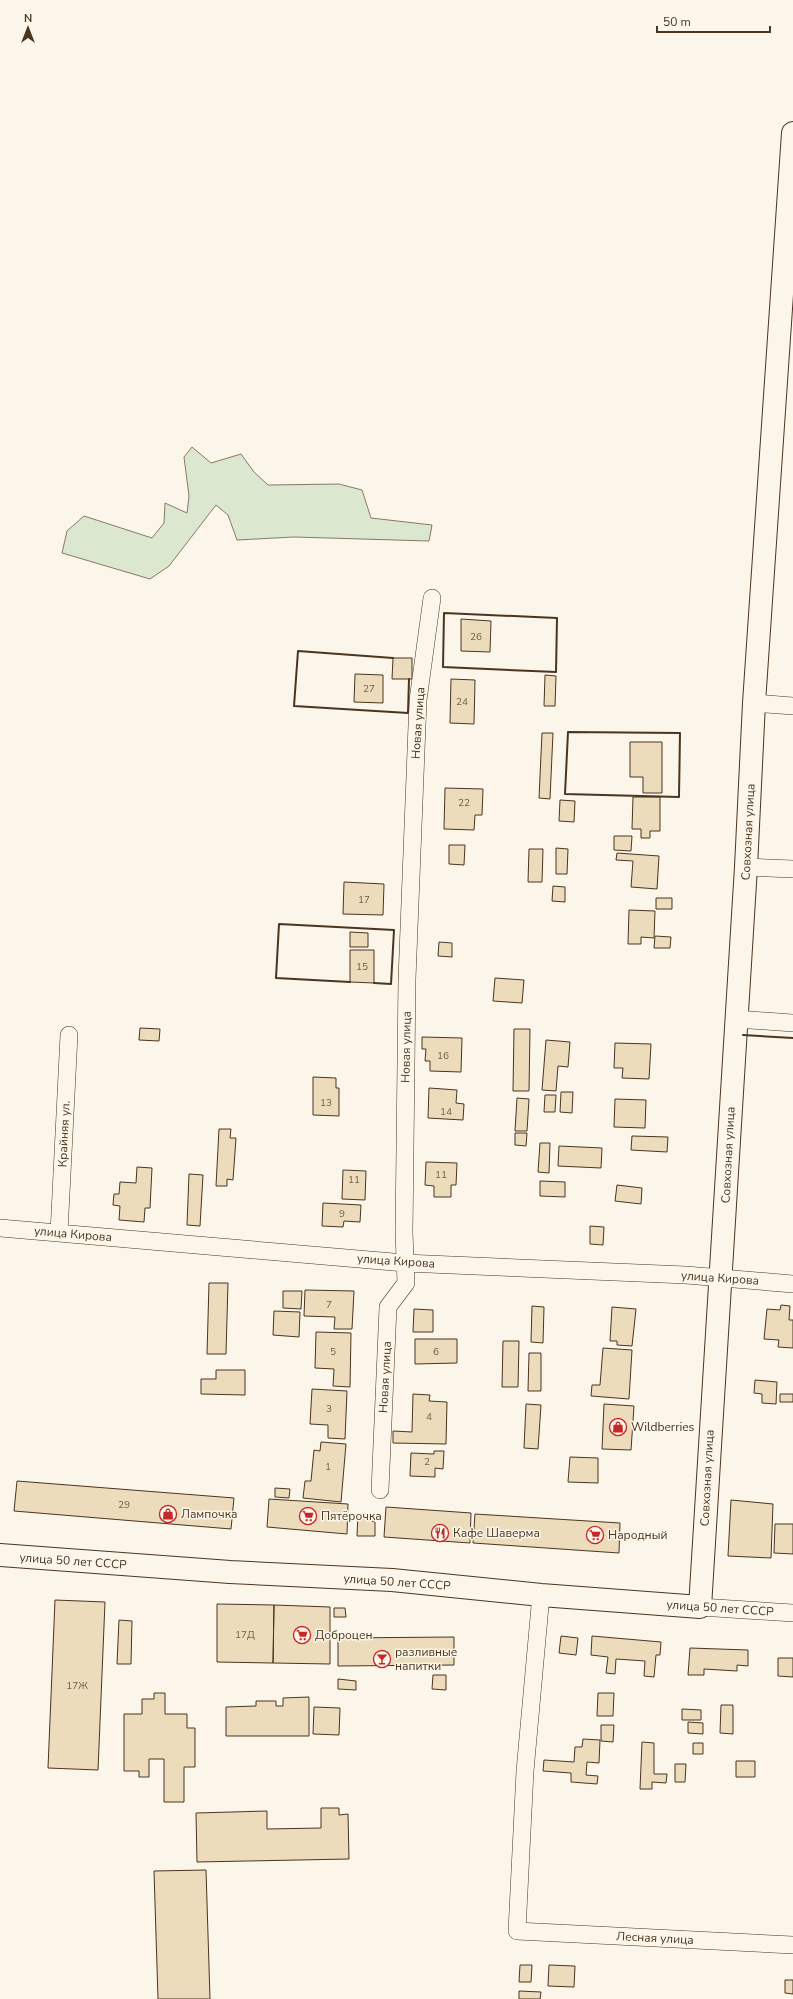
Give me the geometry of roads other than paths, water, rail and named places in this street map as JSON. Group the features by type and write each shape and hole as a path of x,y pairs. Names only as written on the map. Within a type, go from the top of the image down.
{"main road":[{"name":"Совхозная улица","path":"700,1607 746,867 754,703 793,133"},
{"name":"улица 50 лет СССР","path":"0,1555 230,1572 392,1580 541,1595 700,1607"}],"street":[{"name":"Новая улица","path":"380,1490 388,1307 406,1283 407,979 418,700 432,598"},
{"path":"754,703 793,706"},
{"path":"746,867 793,870"},
{"path":"736,1019 793,1023"},
{"name":"Крайняя ул.","path":"59,1233 69,1035"},
{"name":"улица Кирова","path":"0,1228 405,1263 721,1277 793,1284"},
{"name":"Лесная улица","path":"541,1595 525,1771 517,1931 793,1945"},
{"name":"улица 50 лет СССР","path":"700,1607 793,1613"}],"place":[{"name":"Wildberries","path":"618,1427"},
{"name":"Лампочка","path":"168,1514"},
{"name":"Пятёрочка","path":"308,1516"},
{"name":"Кафе Шаверма","path":"440,1533"},
{"name":"Народный","path":"595,1535"},
{"name":"Доброцен","path":"302,1635"},
{"name":"разливные напитки","path":"382,1659"}]}
